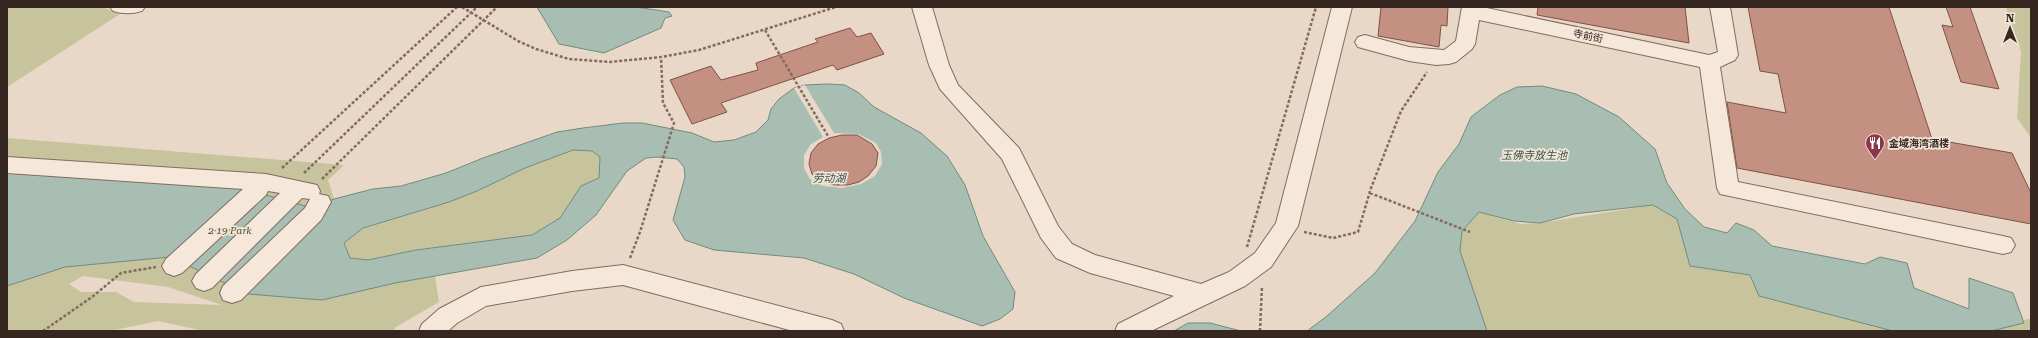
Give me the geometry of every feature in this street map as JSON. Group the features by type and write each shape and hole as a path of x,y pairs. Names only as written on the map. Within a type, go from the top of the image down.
{"street":[{"path":"120,7 135,7"},
{"path":"922,7 939,65 950,89 1011,154 1049,232 1064,252 1090,263 1202,294"},
{"path":"1127,331 1202,294 1237,279 1254,255 1287,226 1342,7"},
{"path":"1720,7 1728,55 1720,60 1709,62 1728,188 2002,245"},
{"path":"1365,42 1436,58 1449,57 1465,44 1471,9"},
{"name":"寺前街","path":"1471,9 1709,62"},
{"path":"7,165 262,186 302,194 313,214 232,293"},
{"path":"174,266 262,186"},
{"path":"204,280 302,194"},
{"path":"431,331 448,316 481,297 572,280 623,275 832,331"}],"path":[{"path":"262,186 457,7"},
{"path":"462,7 518,41 569,59 610,62 661,57 700,50 836,7"},
{"path":"302,194 477,7"},
{"path":"302,194 498,7"},
{"path":"1260,331 1261,322 1254,255 1316,7"},
{"path":"765,30 800,86 828,136"},
{"path":"623,275 640,232 674,122 663,103 661,57"},
{"path":"1287,226 1308,234 1333,238 1358,232 1370,193 1401,111 1436,58"},
{"path":"1370,193 1470,232"},
{"path":"43,331 92,297 121,273 146,267 174,266"}],"green space":[{"path":"7,7 102,7 120,14 7,87"},
{"path":"2006,7 2031,7 2031,138 2017,118 2021,52"},
{"name":"2·19 Park","path":"7,138 344,165 328,180 334,199 282,297 435,276 439,302 396,327 393,331 204,331 158,321 110,331 7,331","holes":["83,276 168,287 222,305 134,302 116,292 81,292 69,284"]},
{"path":"573,150 592,151 600,157 599,178 581,186 560,218 532,235 416,250 368,260 350,258 344,243 363,228 449,202 477,191 525,168"},
{"path":"1653,205 1677,219 1690,266 1750,275 1759,296 1901,331 1486,331 1460,251 1462,231 1479,212 1521,224 1540,223"},
{"path":"2031,318 2031,331 1992,331"}],"water":[{"path":"537,7 636,7 669,12 672,16 665,18 661,28 604,53 559,44"},
{"name":"劳动湖","path":"805,85 845,85 859,93 874,107 921,133 947,156 965,185 983,236 1015,292 1013,309 1000,319 982,326 904,298 854,274 804,258 714,250 685,240 673,220 685,177 684,167 677,159 657,157 646,158 627,171 596,215 567,240 537,258 395,283 322,300 248,294 170,257 65,267 7,286 7,171 238,187 312,208 334,199 373,189 401,186 446,173 483,158 557,132 623,123 642,123 692,133 714,142 734,140 756,132 768,120 771,109 779,99 794,88","holes":["573,150 592,151 600,157 599,178 581,186 560,218 532,235 416,250 368,260 350,258 344,243 363,228 449,202 477,191 525,168"]},
{"name":"玉佛寺放生池","path":"1542,86 1576,94 1619,117 1655,149 1667,183 1685,209 1704,227 1727,233 1736,223 1754,230 1772,246 1865,264 1880,257 1907,263 1914,288 1969,309 1969,278 2013,293 2024,323 1991,331 1893,331 1759,296 1750,275 1690,266 1677,219 1653,205 1574,214 1540,223 1514,221 1479,212 1462,231 1460,251 1487,331 1307,331 1327,316 1375,273 1415,221 1438,172 1459,144 1471,117 1500,95 1517,87"},
{"path":"1188,323 1210,323 1241,331 1174,331"}],"pier":[{"path":"805,85 834,133 858,134 876,143 881,152 882,164 875,176 861,184 842,188 823,186 810,179 804,168 804,155 811,144 823,137 794,88"}],"building":[{"path":"1381,7 1448,7 1447,26 1441,25 1439,47 1378,36"},
{"path":"1538,7 1685,7 1689,43 1537,15"},
{"path":"1748,7 1889,7 1932,139 2012,153 2031,193 2031,224 1737,168 1727,102 1786,113 1778,74 1760,71"},
{"path":"1946,7 1970,7 1999,89 1961,82 1942,25 1953,27"},
{"path":"850,28 857,37 871,33 884,54 837,70 833,65 721,103 727,112 692,124 670,80 711,66 721,80 758,70 756,63 818,42 815,39"},
{"path":"842,135 857,135 872,144 878,153 876,166 868,176 859,182 848,185 834,185 818,179 812,174 809,164 811,153 818,144 829,138"}],"place":[{"name":"金域海湾酒楼","path":"1875,160"}]}
